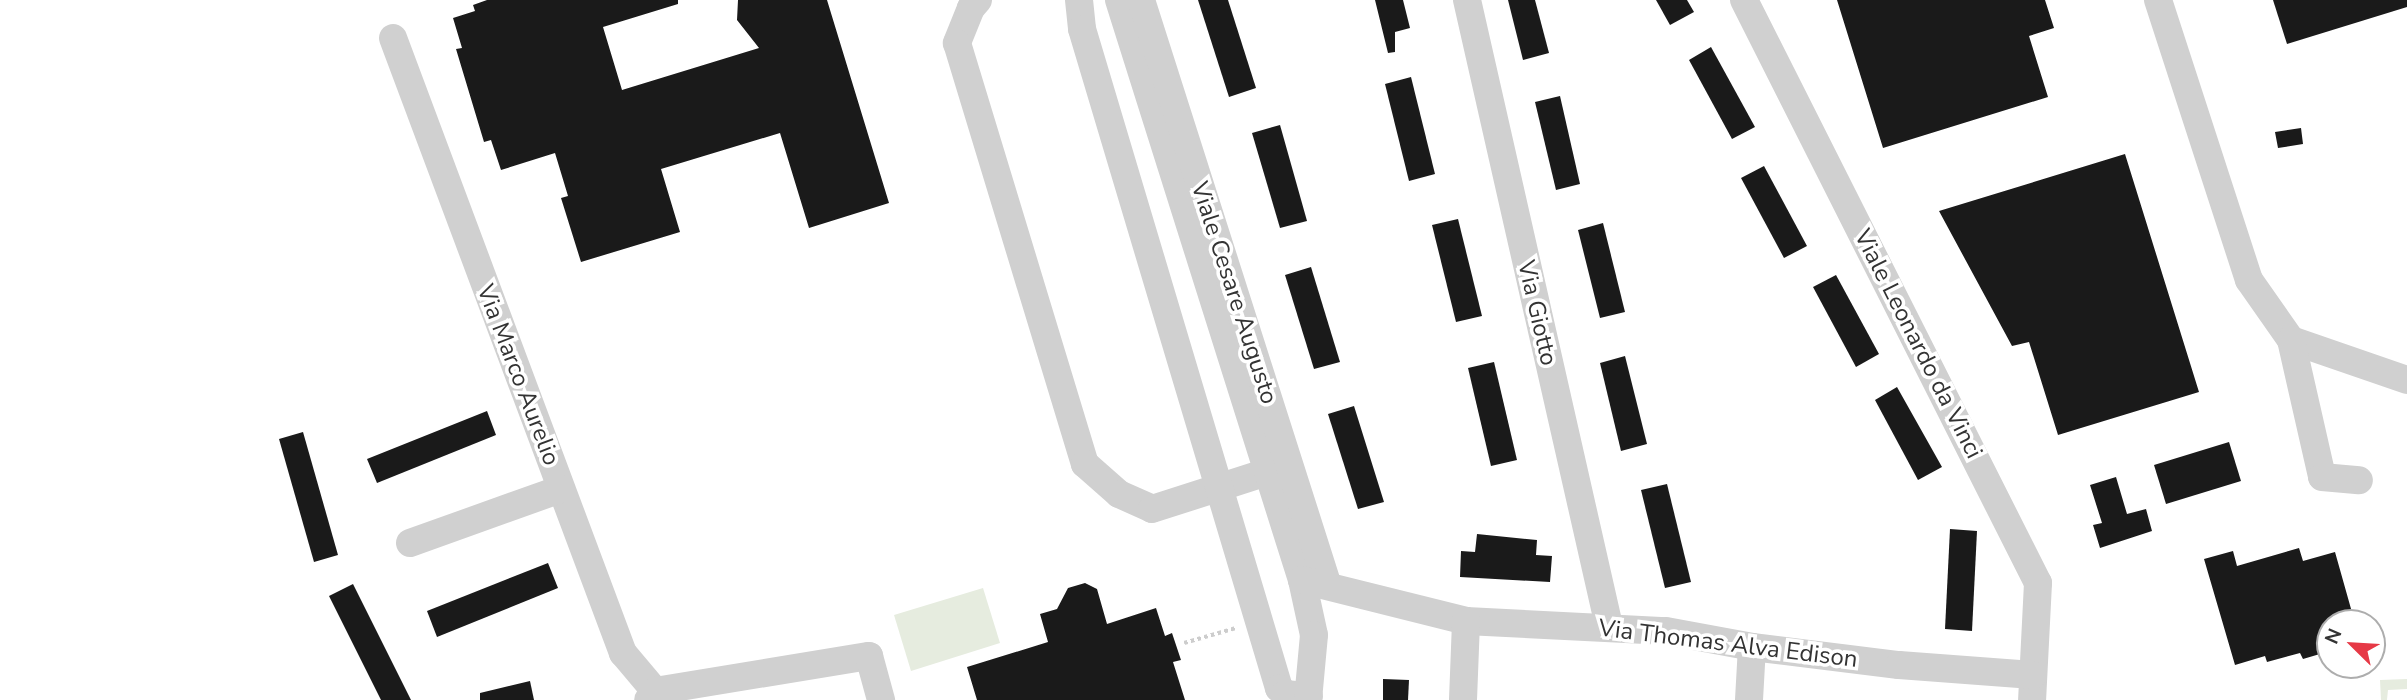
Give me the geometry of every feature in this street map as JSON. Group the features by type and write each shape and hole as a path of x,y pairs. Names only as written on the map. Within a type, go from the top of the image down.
{"street":[{"path":"978,0 971,8 957,43 1085,464 1119,494 1152,509 1216,486 1267,472"},
{"path":"1079,0 1082,29 1216,486 1279,688 1285,694 1308,698 1314,635 1315,583"},
{"name":"Viale Cesare Augusto","path":"1119,0 1267,472 1315,583"},
{"name":"Viale Cesare Augusto","path":"1141,0 1315,583"},
{"name":"Via Giotto","path":"1467,0 1609,626"},
{"name":"Viale Leonardo da Vinci","path":"1744,0 2038,583 2033,687"},
{"path":"2158,0 2249,280 2291,340 2322,477 2359,481"},
{"name":"Via Marco Aurelio","path":"393,38 623,653 652,695"},
{"path":"2291,340 2407,380"},
{"path":"410,542 561,489"},
{"name":"Via Thomas Alva Edison","path":"1315,583 1466,621 1609,626 1666,631 1752,647 2033,687"},
{"path":"1463,700 1466,621"},
{"path":"1749,700 1752,647"},
{"path":"652,695 869,656 881,700"}],"path":[{"path":"1184,643 1258,621"}],"shaded area":[{"path":"983,588 1000,643 911,671 894,615"},
{"path":"2407,679 2407,689 2388,690 2387,700 2381,700 2380,680"}],"building":[{"path":"487,0 678,0 678,4 603,27 622,90 759,48 737,20 738,0 827,0 889,203 809,228 780,133 661,169 680,232 581,262 561,198 568,196 555,153 501,170 491,140 484,142 456,49 462,48 453,18 475,11 473,5"},
{"path":"1198,0 1228,0 1256,88 1229,97"},
{"path":"1375,0 1403,0 1410,28 1395,32 1395,52 1388,53"},
{"path":"1508,0 1535,0 1549,53 1523,60"},
{"path":"1656,0 1687,0 1694,12 1670,25"},
{"path":"1837,0 2045,0 2054,28 2029,36 2048,97 1883,148"},
{"path":"2273,0 2407,0 2407,7 2287,44"},
{"path":"1711,47 1755,127 1732,139 1689,60"},
{"path":"1411,77 1435,174 1409,181 1385,84"},
{"path":"1560,96 1580,184 1556,190 1535,102"},
{"path":"1280,125 1307,221 1280,228 1252,133"},
{"path":"2301,128 2303,144 2278,148 2275,132"},
{"path":"2125,154 2199,392 2058,435 2029,342 2012,346 1939,211"},
{"path":"1764,166 1807,246 1784,258 1741,178"},
{"path":"1458,219 1482,316 1456,322 1432,225"},
{"path":"1603,223 1625,312 1600,318 1578,230"},
{"path":"1311,267 1340,362 1314,369 1285,275"},
{"path":"1836,275 1879,354 1856,367 1813,287"},
{"path":"1625,356 1647,444 1621,451 1600,363"},
{"path":"1494,362 1517,460 1491,466 1468,368"},
{"path":"1897,387 1942,467 1918,480 1875,400"},
{"path":"1354,406 1384,502 1358,509 1328,414"},
{"path":"487,411 496,435 377,483 367,459"},
{"path":"303,432 338,555 314,562 279,439"},
{"path":"2229,442 2241,481 2166,504 2154,465"},
{"path":"2116,477 2127,514 2146,509 2152,531 2100,548 2093,525 2102,523 2090,485"},
{"path":"1667,484 1691,582 1665,588 1641,490"},
{"path":"1950,529 1977,531 1972,631 1945,629"},
{"path":"1477,534 1537,540 1536,555 1552,556 1550,582 1460,577 1461,551 1475,552"},
{"path":"2299,548 2303,561 2335,552 2351,609 2316,609 2316,655 2303,659 2300,653 2267,662 2265,656 2235,665 2204,559 2233,551 2237,566"},
{"path":"548,563 558,588 437,637 427,611"},
{"path":"1085,583 1097,589 1107,624 1156,608 1165,636 1172,633 1181,660 1173,662 1185,700 977,700 967,667 1048,642 1040,614 1057,609 1068,588"},
{"path":"353,584 411,700 381,700 329,596"},
{"path":"1383,679 1409,680 1408,700 1383,700"},
{"path":"530,681 534,700 480,700 480,693"}]}
